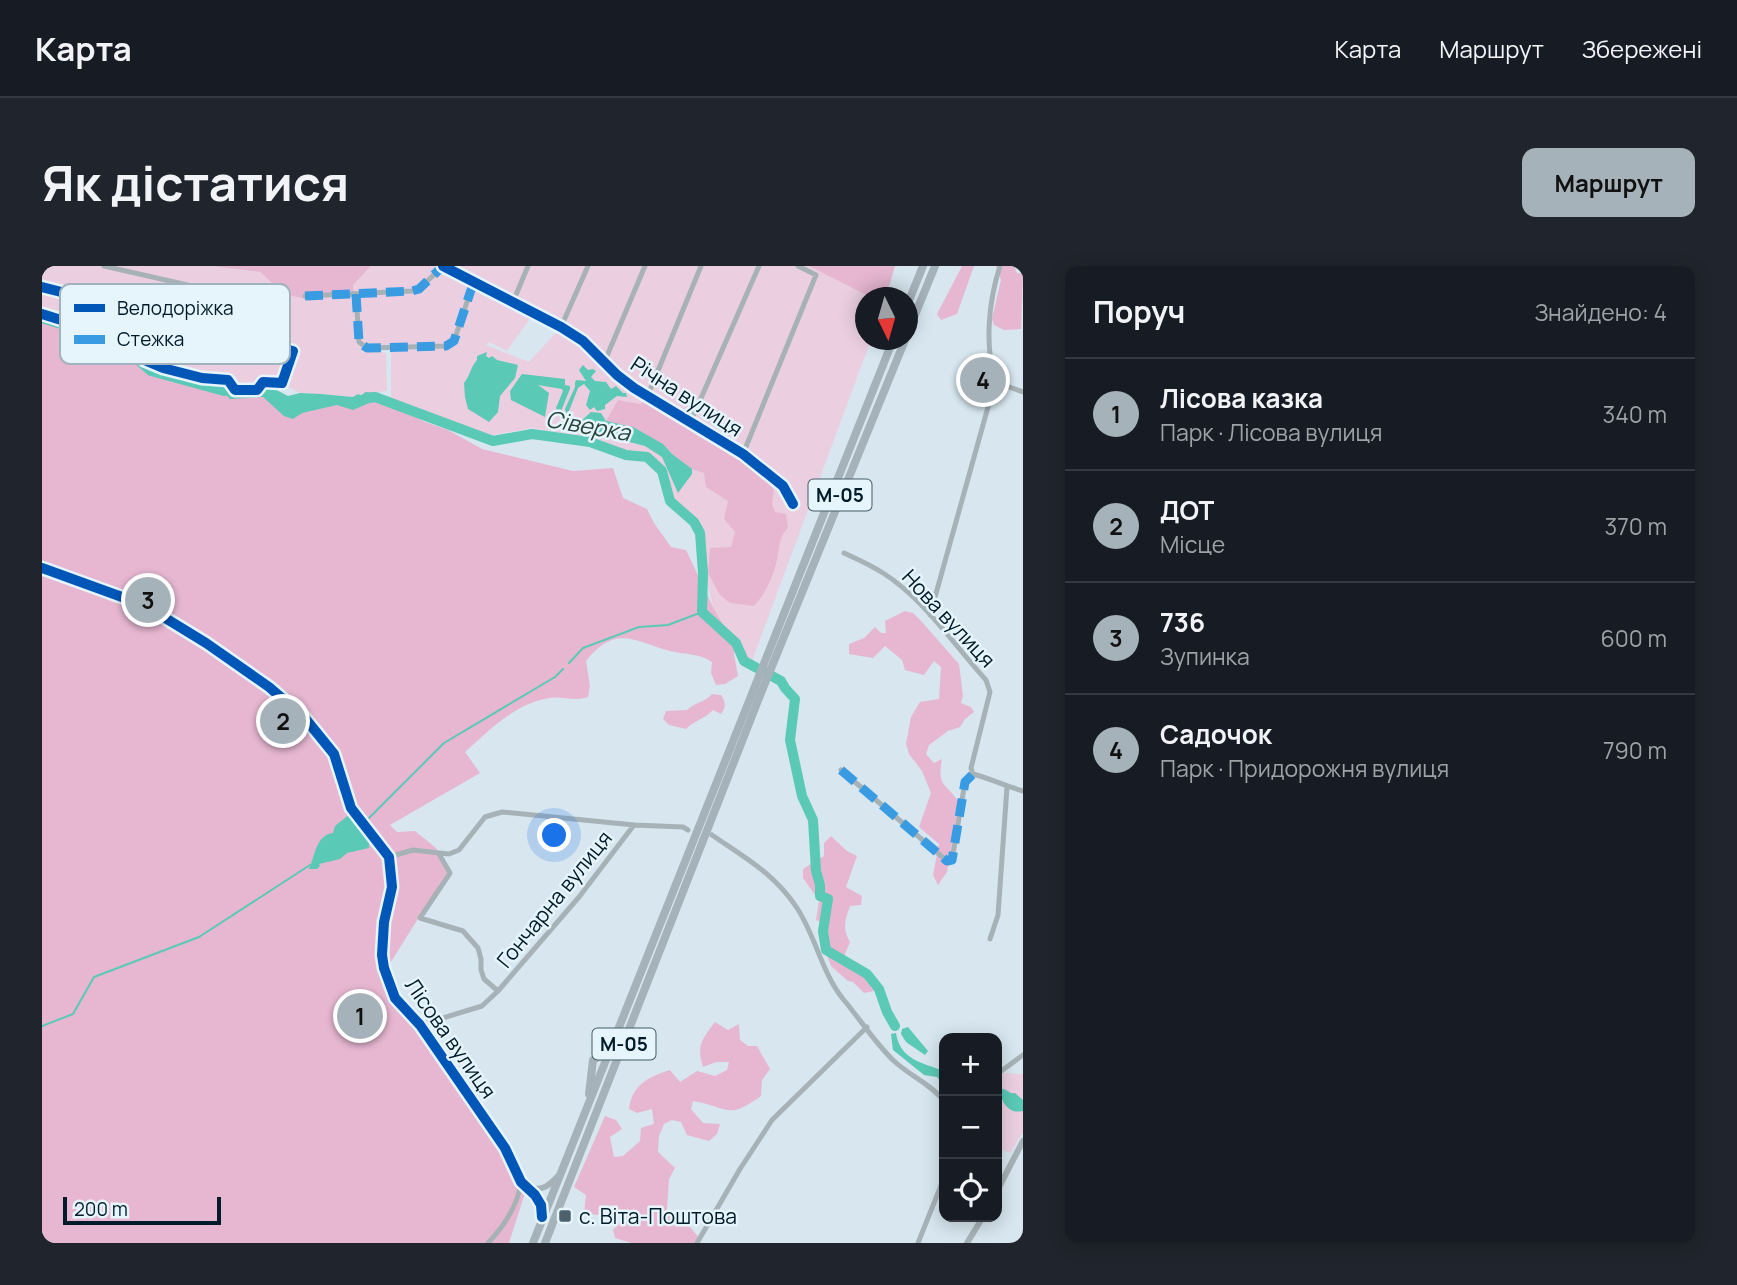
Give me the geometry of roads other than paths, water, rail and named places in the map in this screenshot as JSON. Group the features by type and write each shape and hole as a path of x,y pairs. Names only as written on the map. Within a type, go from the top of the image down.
{"highway":[{"path":"914,287 923,266"},
{"path":"918,308 935,266"},
{"name":"М-05","path":"545,1243 702,845 711,830 757,692 888,350"},
{"name":"М-05","path":"773,650 901,350"},
{"name":"М-05","path":"607,1055 700,822 757,692"},
{"path":"533,1243 588,1104 593,1060 607,1055 612,1061 602,1101"}],"street":[{"path":"104,266 183,284"},
{"path":"305,296 419,289 443,266"},
{"name":"Річна вулиця","path":"443,266 583,341 634,388 743,454 783,486 793,504"},
{"path":"513,302 528,266"},
{"path":"561,327 587,266"},
{"path":"604,363 645,266"},
{"path":"648,395 701,266"},
{"path":"691,421 759,266"},
{"path":"743,454 816,275 798,266"},
{"path":"930,615 995,382 987,341 1000,266"},
{"path":"356,294 359,342 367,348 446,346 454,341 474,281"},
{"path":"42,286 60,291"},
{"path":"42,314 60,320"},
{"path":"154,364 202,378 228,380 234,390 257,390 264,382 282,383 289,364"},
{"path":"995,382 1023,392"},
{"name":"Нова вулиця","path":"841,769 947,862 952,860 965,782 974,774 971,762 989,692 989,686 930,615 884,573 844,553"},
{"path":"42,568 144,605 206,643 269,687 304,717 334,754 352,808 389,857 413,850 439,854 459,850 485,817 502,811 634,825 682,827 688,830"},
{"path":"974,774 1023,791"},
{"path":"990,939 998,915 1007,787"},
{"name":"Гончарна вулиця","path":"420,1025 482,1006 579,897 634,825"},
{"path":"711,830 763,869 781,887 798,909 813,938 822,966 836,988 891,1058 939,1096"},
{"name":"Гончарна вулиця","path":"439,854 450,873 420,918 464,931 478,948 484,979 498,991"},
{"name":"Лісова вулиця","path":"389,857 392,887 384,922 382,955 395,998 420,1025 505,1148 524,1185 541,1205 542,1217"},
{"path":"697,1243 772,1120 867,1027"},
{"path":"1002,1071 1023,1055"},
{"path":"1002,1183 1020,1155 1023,1141"},
{"path":"488,1243 503,1226 524,1185 537,1190 544,1188 562,1171"},
{"path":"918,1243 939,1190"},
{"path":"967,1243 980,1222"}],"water":[{"path":"487,352 486,356 489,358 492,356 497,360 518,365 515,378 500,396 498,412 489,422 468,409 464,383 477,356"},
{"path":"583,365 588,370 596,371 591,377 595,381 606,382 611,389 616,386 626,393 627,397 617,396 605,405 605,409 597,411 594,407 590,410 586,405 590,391 584,384 578,388 566,413 565,409 576,380 586,381 579,370"},
{"path":"522,374 565,379 565,385 570,386 570,389 561,411 558,412 556,408 562,389 538,385 549,393 545,417 511,400 510,391"},
{"path":"220,386 234,393 260,394 263,388 271,387 288,396 300,393 353,397 358,394 362,396 365,392 380,393 376,400 353,410 337,405 302,413 293,419 284,416 263,397 230,399 213,388"},
{"path":"591,412 601,413 606,421 633,427 663,444 692,469 692,474 678,493 662,457 645,446 566,426 568,420 580,422"},
{"path":"350,814 369,842 369,848 319,864 317,869 309,869 320,842 333,833 335,826"},
{"path":"908,1027 928,1051 925,1055 906,1042 901,1034 902,1029"},
{"path":"896,1033 898,1042 907,1055 939,1069 939,1079 924,1075 893,1050 891,1034"},
{"path":"1015,1093 1023,1100 1023,1111 1016,1112 1003,1102 1003,1094"}],"waterway":[{"name":"Сіверка","path":"42,318 60,324"},
{"name":"Сіверка","path":"143,364 151,371 224,391"},
{"name":"Сіверка","path":"364,399 375,397 493,441 532,434 590,442 626,455 647,457 662,471 670,501 694,522 700,533 702,612 736,643 744,661 781,681 795,699 790,740 802,796 813,820 820,896 828,899 823,931 826,950 867,974 879,989 895,1026"},
{"path":"569,663 583,648 639,627 668,625 702,612"},
{"path":"366,821 444,743 555,677 563,669"},
{"path":"42,1026 73,1014 94,977 199,937 310,865"},
{"name":"Сіверка","path":"999,1096 1003,1094 1023,1106"}],"place":[{"name":"Садочок","path":"983,380"},
{"name":"736","path":"148,600"},
{"name":"ДОТ","path":"283,721"},
{"name":"Лісова казка","path":"360,1016"},
{"name":"с. Віта-Поштова","path":"565,1216"}]}
